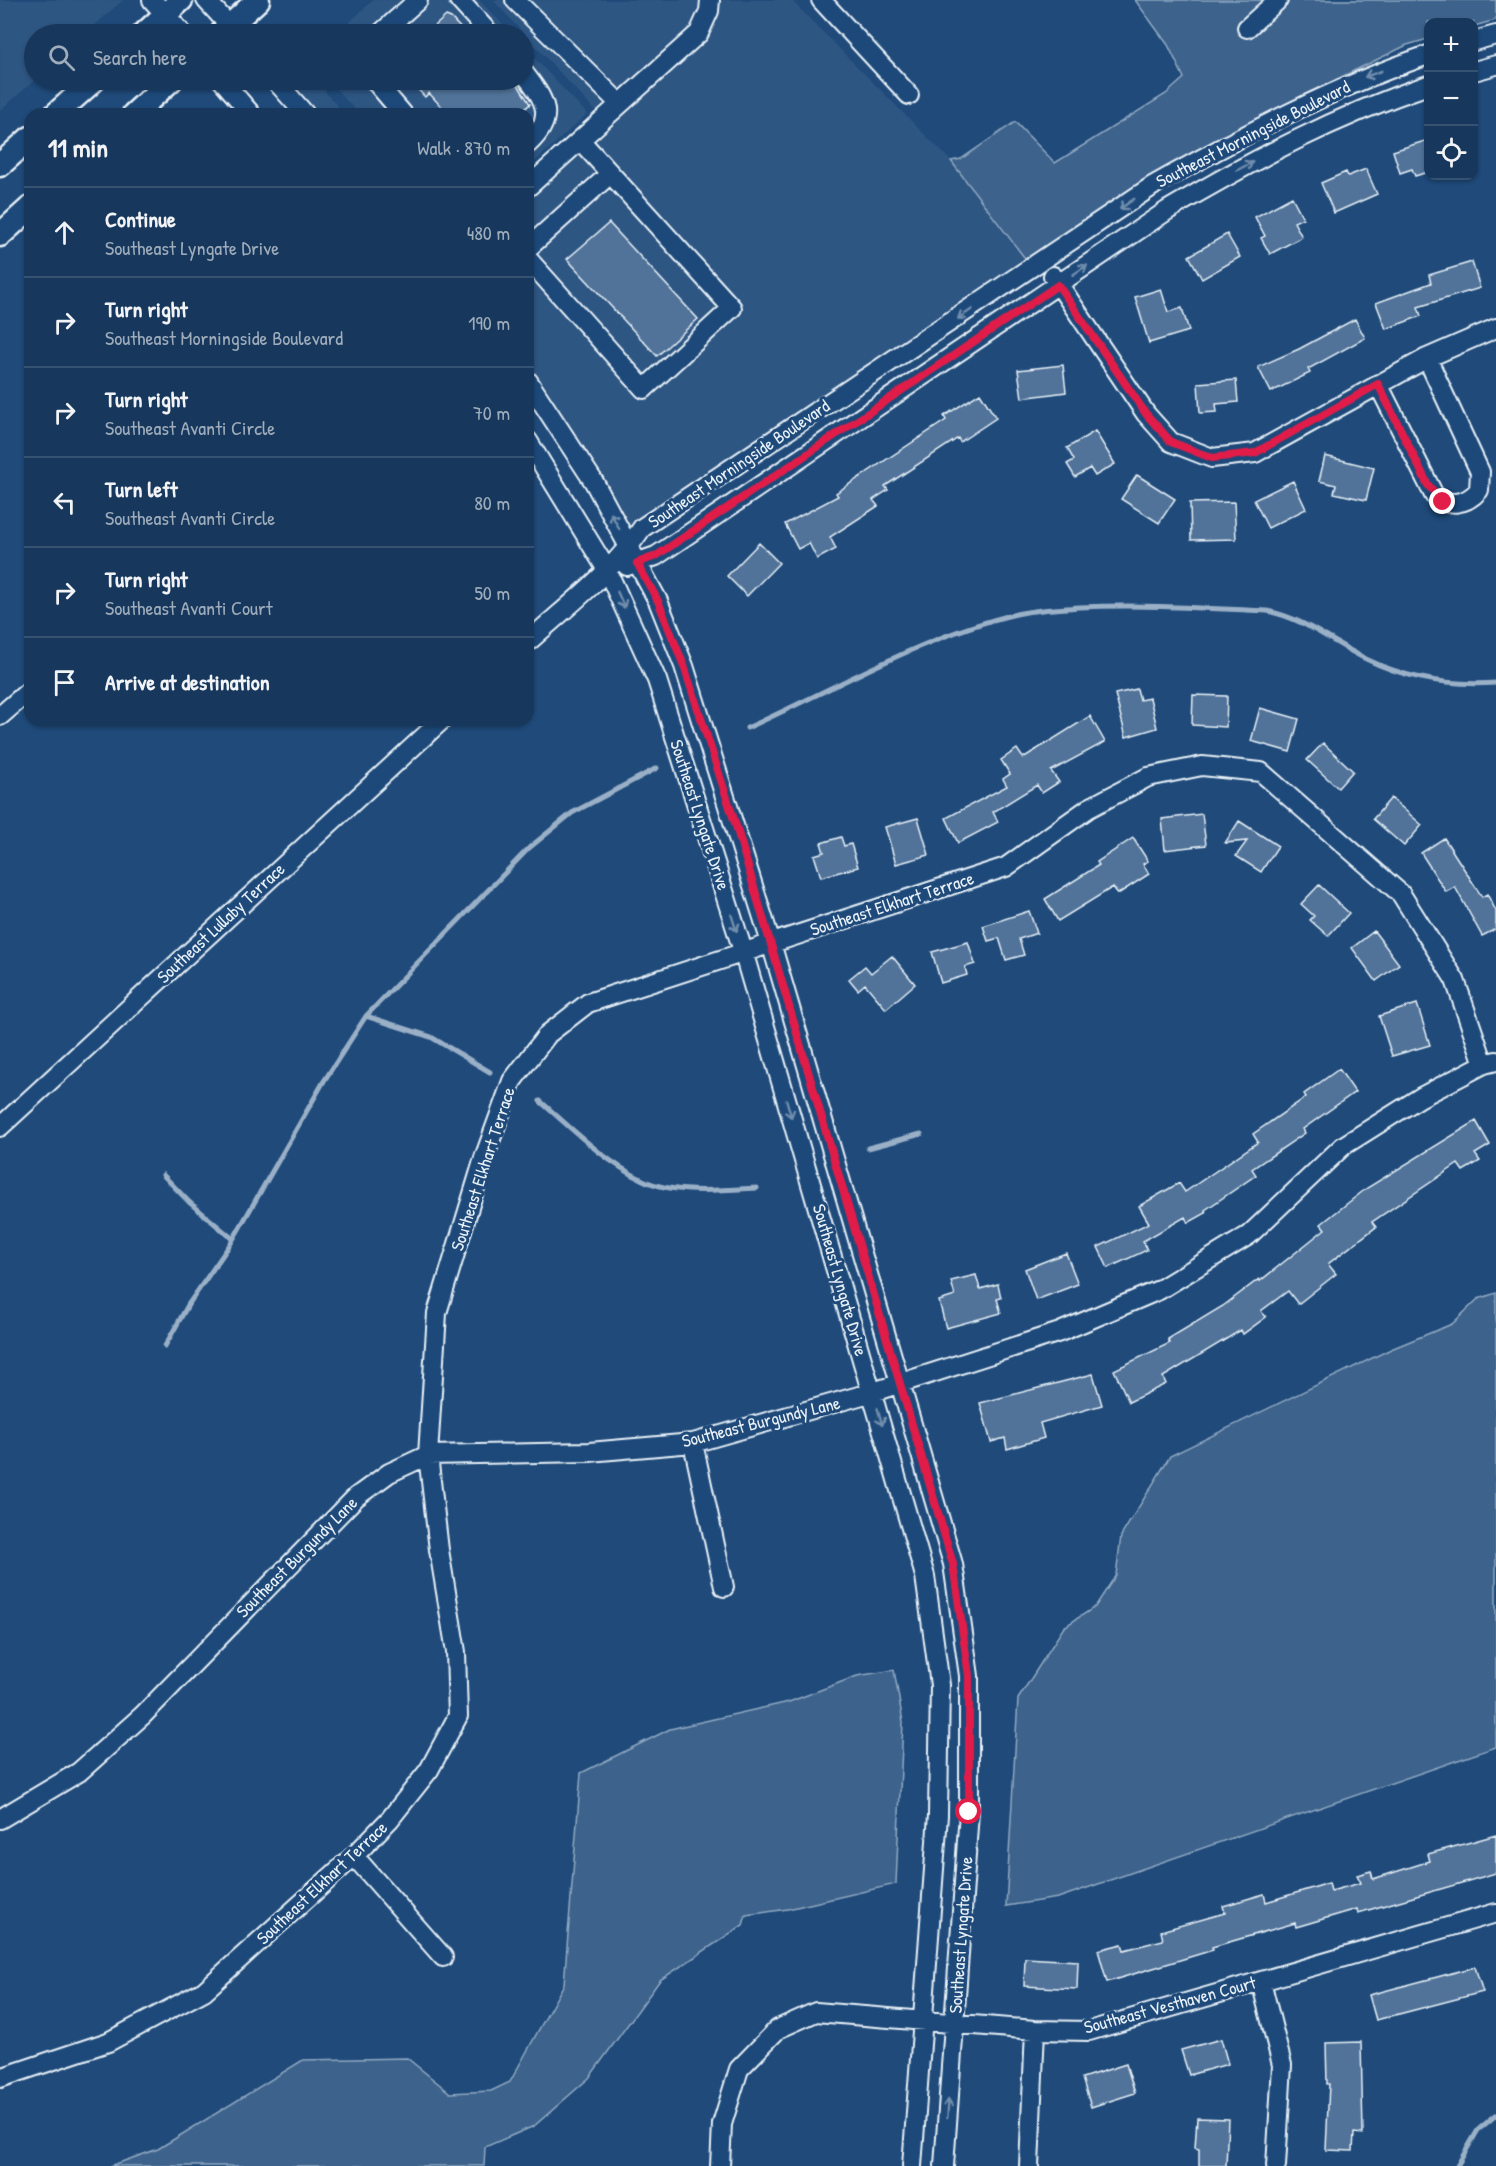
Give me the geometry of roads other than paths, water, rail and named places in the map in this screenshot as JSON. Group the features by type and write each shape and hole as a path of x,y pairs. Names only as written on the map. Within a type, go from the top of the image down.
{"main road":[{"path":"236,24 258,0"},
{"path":"152,24 166,5"},
{"path":"63,108 83,90"},
{"path":"141,108 160,90"},
{"path":"0,165 24,143"},
{"path":"0,236 24,214"}],"street":[{"path":"206,0 223,24"},
{"path":"391,24 418,0"},
{"path":"459,0 481,24"},
{"path":"515,0 620,104"},
{"path":"534,182 699,33 709,11 710,0"},
{"path":"821,0 909,95"},
{"path":"1247,28 1278,0"},
{"path":"166,5 177,24"},
{"path":"1478,40 1496,35"},
{"name":"Southeast Morningside Boulevard","path":"633,555 642,528 1044,261 1154,185 1284,115 1374,74 1424,56"},
{"path":"1478,70 1496,65"},
{"path":"534,85 546,110 546,119 544,127 534,138"},
{"name":"Southeast Morningside Boulevard","path":"607,570 633,555 656,556 1168,210 1244,166 1296,140 1384,100 1424,86"},
{"path":"231,90 246,108"},
{"path":"284,90 299,108"},
{"path":"383,90 398,108"},
{"path":"1284,115 1296,140"},
{"path":"534,266 644,389 732,308 580,140"},
{"path":"534,243 610,174"},
{"path":"1044,261 1146,414 1171,442 1212,458 1255,453 1427,358 1496,328"},
{"path":"1378,384 1434,495 1443,502 1452,504 1466,501 1479,490 1480,472 1427,358"},
{"name":"Southeast Lyngate Drive","path":"534,390 594,482 658,601 684,666 771,943 953,1564 969,1676 969,1812 944,2166"},
{"path":"833,402 848,427"},
{"name":"Southeast Lyngate Drive","path":"534,451 607,570 657,680 743,951 925,1576 940,1685 938,1815 912,2166"},
{"path":"534,637 607,570"},
{"path":"0,716 24,695"},
{"name":"Southeast Lullaby Terrace","path":"0,1127 435,726"},
{"name":"Southeast Elkhart Terrace","path":"0,2078 108,2042 204,1991 354,1856 390,1819 429,1770 458,1716 456,1652 439,1550 428,1455 437,1313 484,1158 512,1081 548,1034 588,1003 1006,867 1089,808 1148,777 1202,766 1261,772 1401,894 1455,980 1490,1063"},
{"name":"Southeast Burgundy Lane","path":"0,1819 79,1772 144,1715 356,1497 389,1473 428,1455 589,1452 693,1443 873,1392 1060,1332 1159,1290 1249,1235 1343,1146 1421,1097 1490,1063"},
{"path":"693,1443 724,1587"},
{"path":"354,1856 443,1957"},
{"name":"Southeast Vesthaven Court","path":"720,2166 722,2124 739,2069 778,2030 816,2012 1035,2030 1089,2031 1496,1913"},
{"path":"1261,1981 1282,2065 1276,2166"},
{"path":"1029,2166 1035,2030"}],"waterway":[{"path":"747,728 913,649 947,636 1024,612 1079,607 1150,606 1267,611 1293,619 1354,653 1397,672 1446,682 1496,683"},
{"path":"165,1346 188,1305 231,1243 324,1081 366,1016 529,848 572,813 657,768"},
{"path":"366,1016 431,1037 490,1072"},
{"path":"540,1101 615,1164 655,1185 684,1190 757,1188"},
{"path":"868,1148 921,1134"},
{"path":"163,1175 189,1202 233,1239"},
{"path":"1457,2166 1478,2130 1496,2115"}]}
